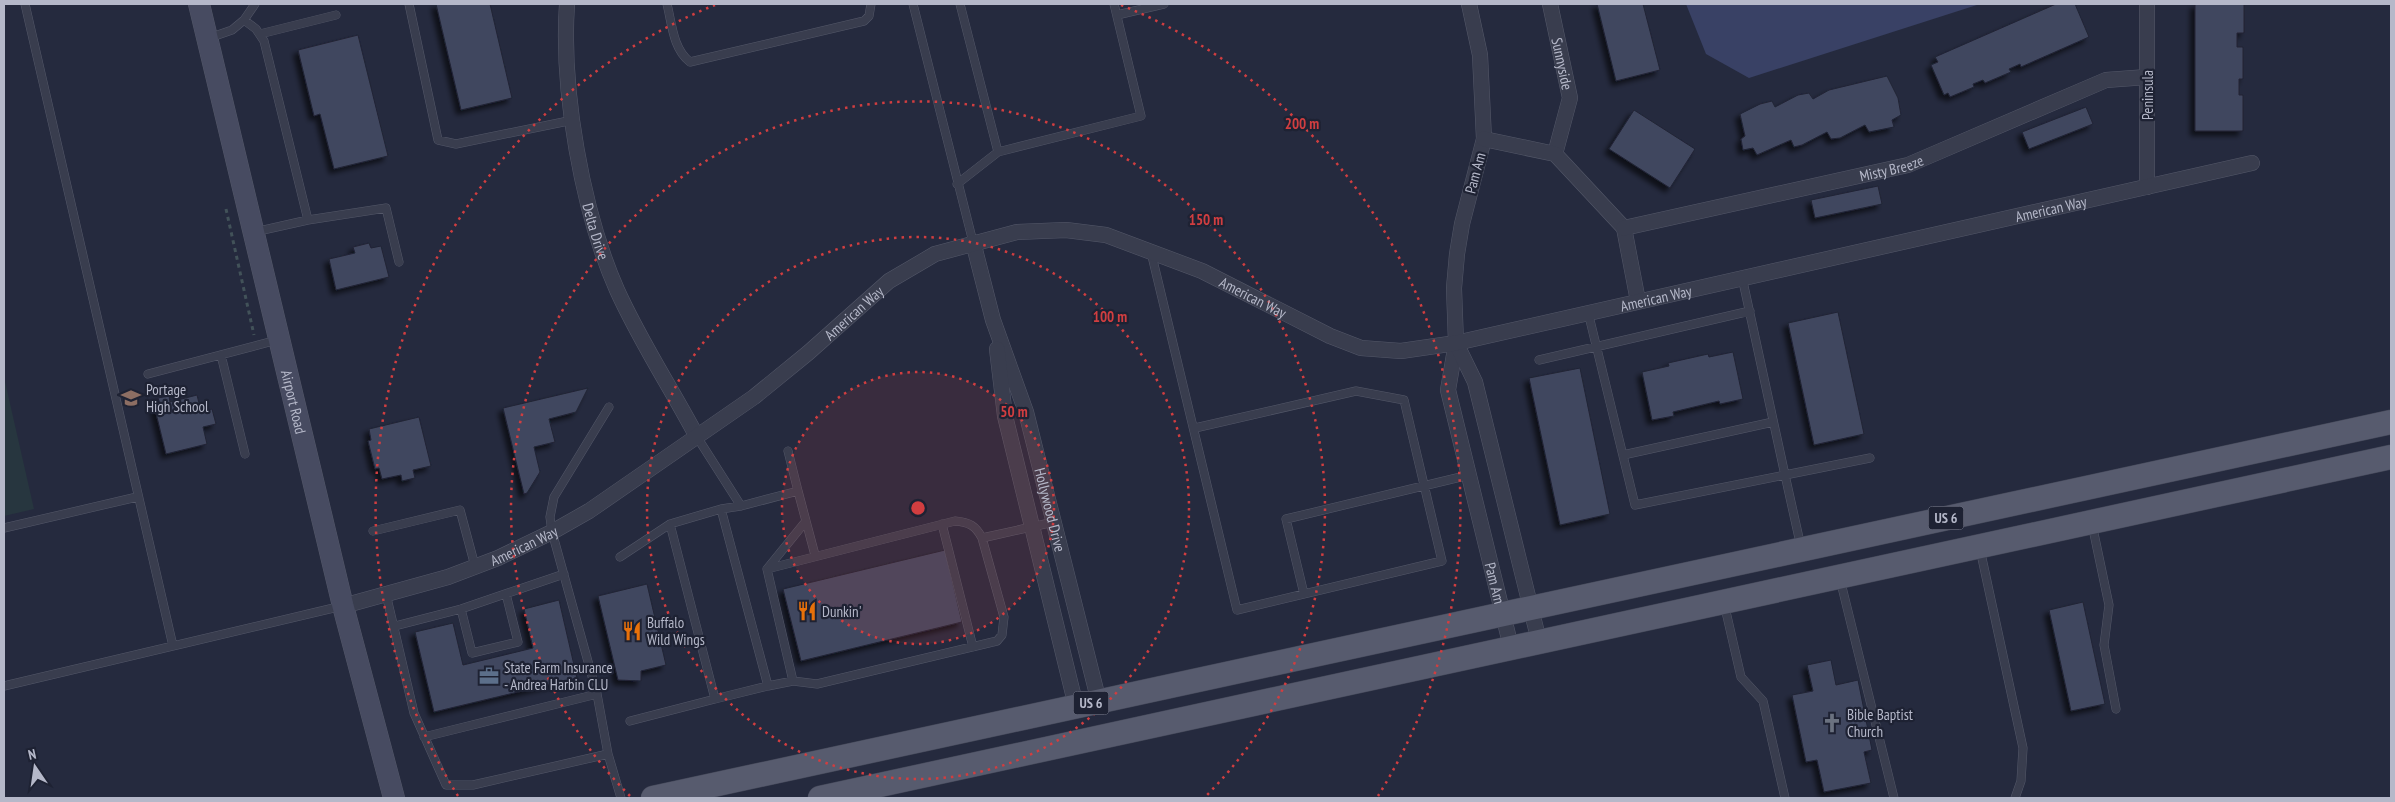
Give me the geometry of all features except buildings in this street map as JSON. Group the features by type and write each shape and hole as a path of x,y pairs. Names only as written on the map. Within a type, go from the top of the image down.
{"main road":[{"name":"Airport Road","path":"199,4 209,38 343,606 394,798"},
{"name":"US 6","path":"653,798 2391,422"},
{"name":"US 6","path":"820,798 2391,457"}],"street":[{"name":"Delta Drive","path":"567,4 572,120 581,172 595,227 616,289 644,346 697,437"},
{"name":"Pam Am","path":"1469,4 1480,56 1484,139 1462,224 1457,254 1454,288 1456,343 1448,390 1511,647"},
{"name":"Sunnyside","path":"1550,4 1570,98 1555,154"},
{"name":"Peninsula","path":"2147,4 2148,187"},
{"name":"Misty Breeze","path":"1624,228 1908,165 2106,80 2147,77"},
{"path":"1484,139 1555,154 1624,228 1638,301"},
{"name":"American Way","path":"343,606 475,566 552,532 589,510 754,397 808,353 888,281 935,254 973,242 1017,232 1066,230 1106,235 1151,250 1202,271 1330,336 1362,348 1401,351 1456,343 1742,277 2252,164"},
{"name":"Hollywood Drive","path":"973,242 993,320 1026,412 1054,522 1087,704"},
{"name":"Hollywood Drive","path":"993,320 1005,416 1032,526 1087,704"},
{"name":"Pam Am","path":"1456,343 1475,382 1539,641"}],"lane":[{"path":"25,4 172,646"},
{"path":"209,38 232,30 244,20 256,4"},
{"path":"409,4 438,140 456,144 572,120"},
{"path":"667,4 677,47 690,62 864,20 869,16 871,4"},
{"path":"913,4 973,242"},
{"path":"960,4 998,152"},
{"path":"957,184 998,152 1141,116 1114,4"},
{"path":"1116,15 1164,4"},
{"path":"260,34 336,15"},
{"path":"244,20 260,34 267,54 308,220"},
{"path":"254,232 308,220 386,208 399,262"},
{"path":"1151,250 1238,610 1442,561 1404,400 1356,391 1195,428"},
{"path":"1742,277 1801,549"},
{"path":"1538,360 1750,311"},
{"path":"1588,312 1635,506 1870,458"},
{"path":"148,374 279,340"},
{"path":"221,355 245,454"},
{"path":"609,407 554,497 550,517 552,532 597,694 608,754 621,798"},
{"path":"1623,455 1773,422"},
{"path":"697,437 741,506"},
{"path":"788,451 815,555"},
{"path":"1304,594 1286,519 1469,476"},
{"path":"620,557 670,524 721,509 741,506 798,491"},
{"path":"4,528 138,497"},
{"path":"721,509 768,686"},
{"path":"373,531 460,510 475,566"},
{"path":"767,568 806,521"},
{"path":"630,721 793,681 817,684 997,641 1002,635 1004,618 982,538 977,529 967,522 955,521 767,568"},
{"path":"982,538 1054,522"},
{"path":"2092,522 2109,605 2104,645 2116,709"},
{"path":"670,524 715,699"},
{"path":"942,524 973,647"},
{"path":"1980,546 2023,748 2021,781 2015,798"},
{"path":"767,568 793,681"},
{"path":"394,626 461,609 564,574"},
{"path":"1840,576 1894,798"},
{"path":"386,594 414,713 446,785 473,785 608,754"},
{"path":"461,609 472,653 518,642 506,594"},
{"path":"1724,602 1741,676 1763,701 1785,798"},
{"path":"4,686 343,606"},
{"path":"424,737 597,694"}],"shaded area":[{"path":"4,377 34,509 4,516"}],"water":[{"path":"1686,4 1980,4 1749,78 1706,54"}],"place":[{"name":"Portage High School","path":"131,398"},
{"name":"Dunkin'","path":"807,611"},
{"name":"Buffalo Wild Wings","path":"632,631"},
{"name":"State Farm Insurance - Andrea Harbin CLU","path":"489,676"},
{"name":"Bible Baptist Church","path":"1832,723"}]}
